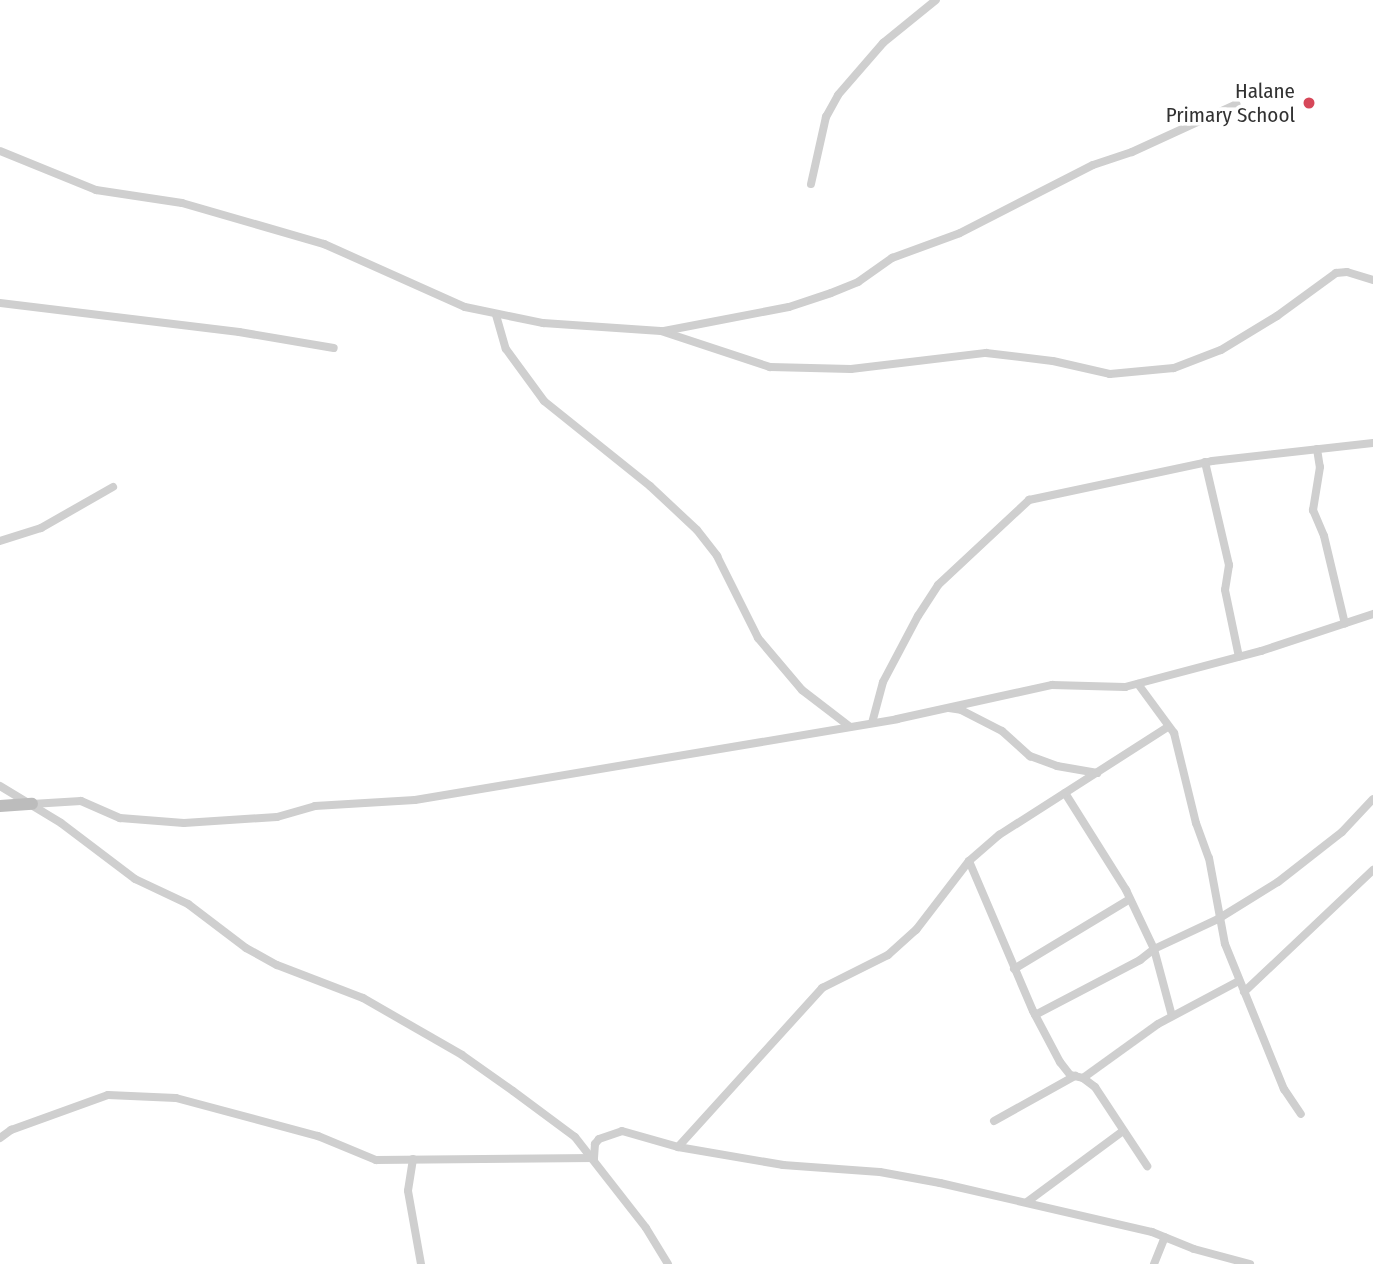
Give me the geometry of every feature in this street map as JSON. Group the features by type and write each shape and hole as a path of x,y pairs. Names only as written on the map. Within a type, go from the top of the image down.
{"street":[{"path":"811,184 826,117 838,94 883,43 936,0"},
{"path":"662,331 789,307 831,293 858,282 892,258 960,233 1093,165 1132,152 1237,104"},
{"path":"0,151 96,190 182,202 324,244 465,307 543,323 662,331 770,366 850,369 986,353 1053,361 1110,374 1148,372 1174,368 1221,350 1277,317 1336,273 1347,272 1373,280"},
{"path":"0,303 239,332 334,348"},
{"path":"496,315 506,349 544,401 650,486 697,530 717,556 758,638 802,690 849,726"},
{"path":"872,723 883,682 918,616 939,585 1018,508 1041,497 1102,487 1205,462 1373,443"},
{"path":"1317,449 1320,467 1313,510 1324,536 1345,624"},
{"path":"1205,462 1229,565 1224,590 1239,657"},
{"path":"0,541 41,528 113,487"},
{"path":"0,806 81,801 136,821 245,820 277,817 315,806 429,798 872,723 1052,685 1125,687 1239,657 1373,614"},
{"path":"1138,684 1174,733 1196,823 1209,858 1218,919 1239,981 1284,1089 1301,1114"},
{"path":"935,710 961,710 1002,731 1031,756 1044,762 1097,773"},
{"path":"678,1147 822,988 888,955 916,930 969,861 999,835 1168,727"},
{"path":"0,786 32,804 135,878 188,904 246,948 277,965 363,998 462,1055 575,1136 594,1158 668,1264"},
{"path":"1066,793 1130,899 1154,949 1171,1016"},
{"path":"1035,1015 1140,960 1154,949 1218,919 1312,857 1373,799"},
{"path":"969,861 1014,969 1060,1062 1096,1087 1147,1166"},
{"path":"1244,992 1373,870"},
{"path":"1014,969 1130,899"},
{"path":"994,1121 1079,1077 1171,1016 1239,981"},
{"path":"0,1138 11,1130 108,1095 176,1098 318,1136 376,1160 594,1158"},
{"path":"594,1158 595,1143 615,1131 678,1147 783,1165 909,1177 1027,1202 1165,1237 1250,1264"},
{"path":"1027,1202 1123,1131"},
{"path":"413,1159 408,1191 421,1264"},
{"path":"1154,1264 1165,1237"}],"place":[{"name":"Halane Primary School","path":"1309,103"}]}
